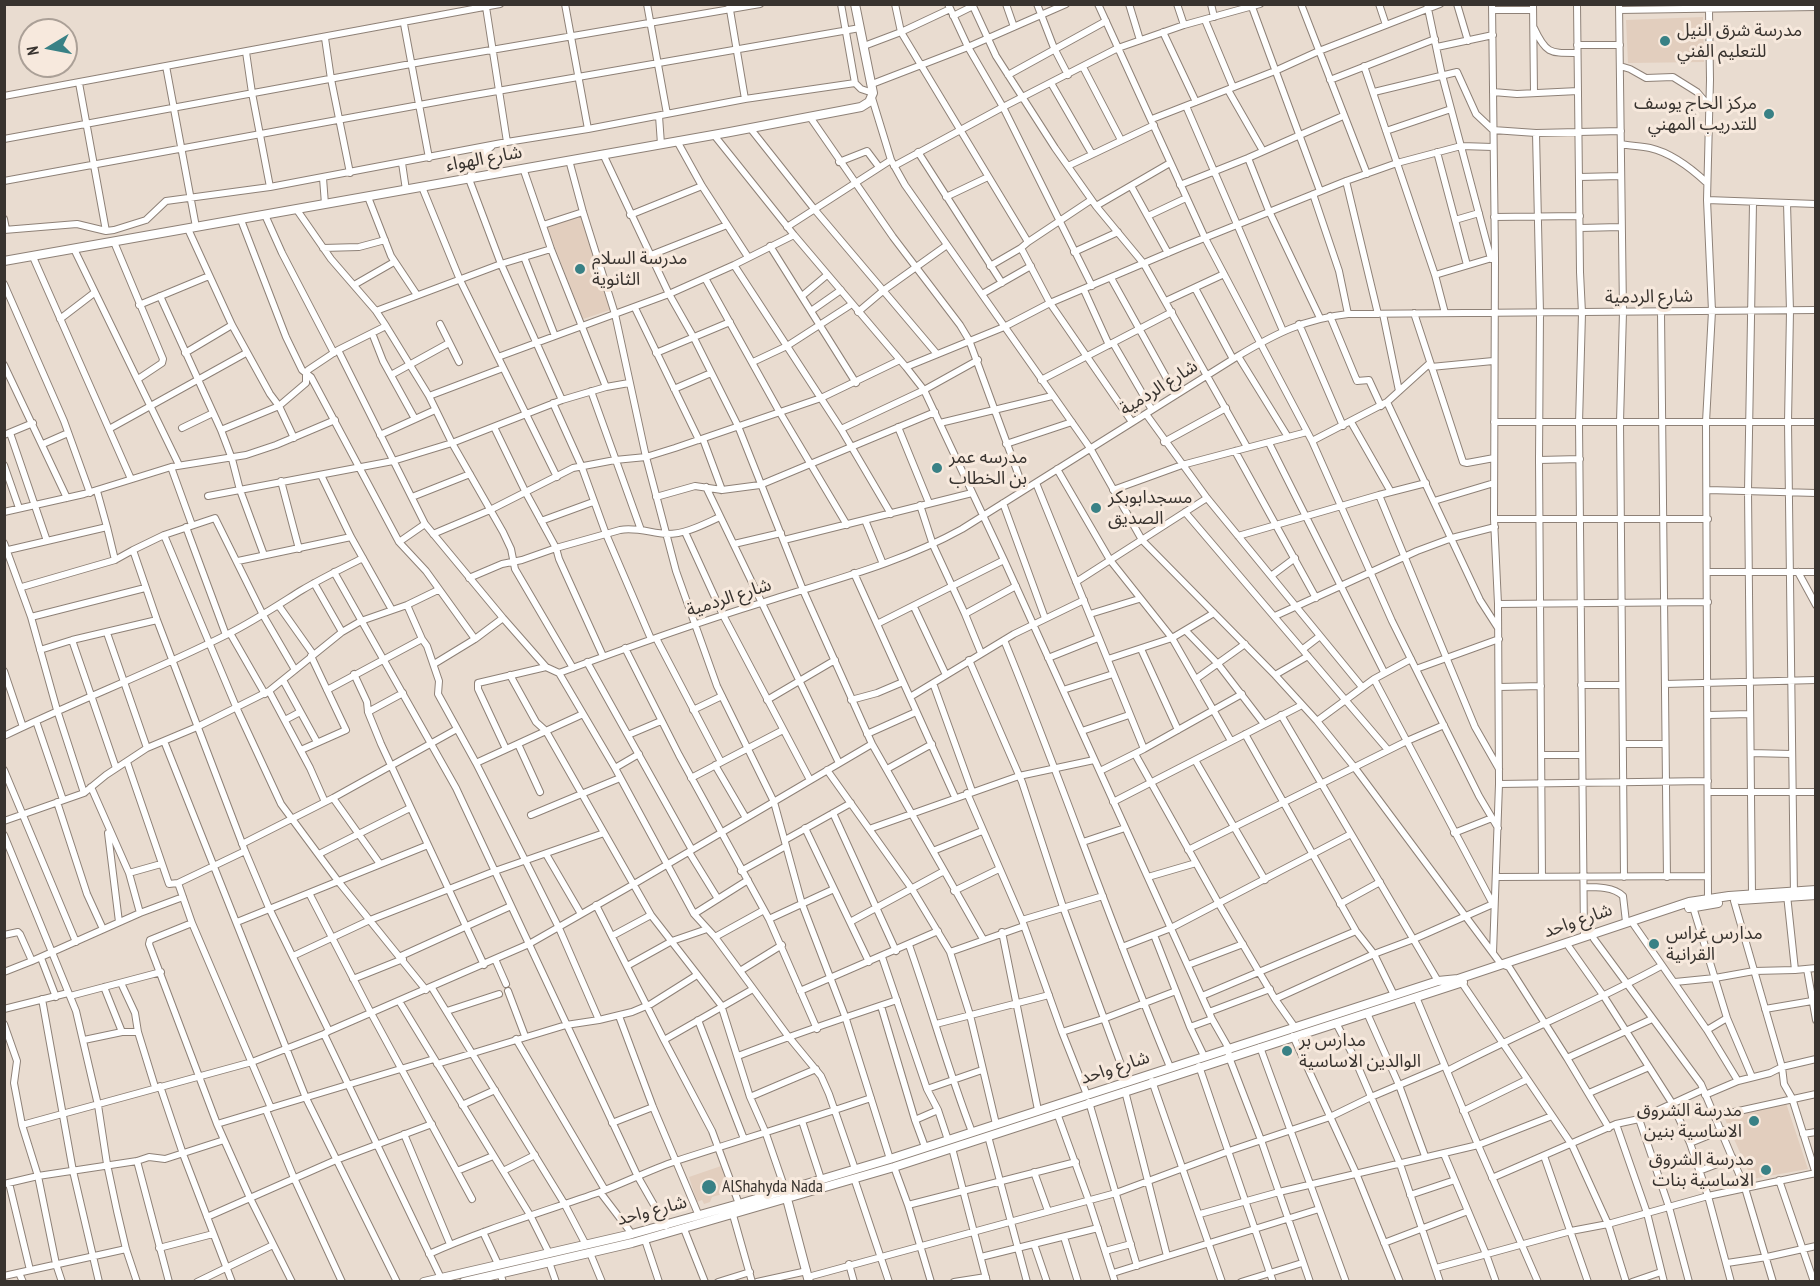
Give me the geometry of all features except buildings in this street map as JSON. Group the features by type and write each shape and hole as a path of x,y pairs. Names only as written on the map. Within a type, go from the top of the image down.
{"street":[{"path":"4,96 404,24 500,4"},
{"path":"565,4 588,129"},
{"path":"647,4 667,114"},
{"path":"4,139 412,64 571,38 730,7 760,4"},
{"path":"841,4 855,83 861,89 872,92 920,66 1066,4"},
{"path":"855,4 872,92 892,163 1090,448 1142,540 1275,675 1317,721 1355,768 1545,1022 1609,1128"},
{"path":"895,4 901,32 1028,242"},
{"path":"1006,4 1014,27"},
{"path":"1037,4 1054,48 1068,75"},
{"path":"1098,4 1205,238 1312,441 1411,659 1479,796 1499,828"},
{"path":"1129,4 1140,40"},
{"path":"1177,4 1184,25"},
{"path":"1211,4 1214,17"},
{"path":"788,227 879,167 918,152 1118,48 1184,25 1260,4"},
{"path":"1301,4 1367,174"},
{"path":"1379,4 1386,25"},
{"path":"1068,166 1186,106 1427,7 1440,4"},
{"path":"1457,4 1468,41"},
{"path":"1577,4 1582,313 1579,423 1584,937"},
{"path":"953,16 973,5 987,39 1022,98 1093,203 1144,264 1247,447"},
{"path":"486,7 507,142"},
{"path":"730,7 745,99"},
{"path":"864,46 901,32 949,7 968,47 1003,107 1092,286"},
{"path":"1252,7 1300,135 1339,271 1348,314"},
{"path":"1427,7 1442,75 1493,258"},
{"path":"1493,953 1499,828 1499,639 1494,519 1495,313 1492,7 1533,7 1534,93"},
{"path":"1624,877 1620,422 1623,312 1620,227 1619,7 1815,7"},
{"path":"1704,8 1709,106 1707,200 1712,311 1706,422 1708,898"},
{"path":"1204,20 1231,89 1263,151"},
{"path":"1008,75 1106,21"},
{"path":"404,24 429,158"},
{"path":"1533,26 1542,46 1548,51 1577,53"},
{"path":"4,181 860,28"},
{"path":"1163,32 1196,102"},
{"path":"1437,47 1493,35"},
{"path":"326,38 331,79 350,173"},
{"path":"1330,80 1435,39"},
{"path":"1577,45 1620,45"},
{"path":"246,52 270,187"},
{"path":"166,66 189,197 192,228 208,276 246,353 279,406 294,438"},
{"path":"1364,66 1435,275 1445,313"},
{"path":"1620,66 1647,78 1673,77 1697,92 1709,106"},
{"path":"1083,67 1121,140"},
{"path":"1374,92 1458,73 1476,114 1493,130 1536,133 1621,131"},
{"path":"80,83 106,231"},
{"path":"4,219 5,230 77,224 106,231 114,230 146,220 166,201 323,178 494,144 588,129 745,99 855,83"},
{"path":"1052,83 1092,154"},
{"path":"1493,92 1517,94 1578,91"},
{"name":"شارع الهواء","path":"4,261 810,117 866,105 872,92"},
{"path":"1186,106 1283,331"},
{"path":"1386,131 1451,109"},
{"path":"659,116 661,144"},
{"path":"1180,185 1343,116"},
{"path":"810,117 839,162 969,340 1024,490"},
{"path":"750,128 815,210 937,354"},
{"path":"1536,133 1540,313 1542,877"},
{"path":"714,135 794,235 924,390 1229,1052 1310,1281"},
{"path":"677,141 702,186 748,257"},
{"path":"494,144 477,160 469,179 501,264 562,400"},
{"path":"1621,144 1650,148 1668,155 1692,169 1707,183"},
{"path":"906,367 1004,327 1050,303 1316,192 1397,163 1437,152 1461,146 1493,147"},
{"path":"839,162 867,151 879,167"},
{"path":"918,152 1002,283"},
{"path":"1437,152 1467,265"},
{"path":"603,154 669,294 738,426 803,590 867,735 982,939"},
{"path":"1248,158 1269,211 1320,318"},
{"path":"569,160 615,314 646,457 666,534 695,625 722,696 774,802 802,904 845,1016 892,1163 921,1244 931,1281"},
{"path":"402,163 406,190"},
{"path":"990,266 1059,222 1131,186 1170,163"},
{"path":"522,168 551,249 606,387"},
{"path":"1579,177 1621,176"},
{"path":"946,197 988,177"},
{"path":"323,178 325,204"},
{"path":"1346,181 1399,391"},
{"path":"630,215 702,186"},
{"path":"1131,186 1168,253"},
{"path":"422,187 460,280 557,477"},
{"path":"368,197 394,262 417,295"},
{"path":"1148,216 1186,198"},
{"path":"1707,200 1815,204"},
{"path":"1752,894 1748,422 1753,203"},
{"path":"1787,203 1790,311 1788,422 1795,572 1790,681 1790,894 1795,970"},
{"path":"297,210 323,248 376,311 429,396 452,443 507,539 518,576 573,668"},
{"path":"543,225 583,212"},
{"path":"1455,220 1479,213"},
{"path":"265,215 282,253 336,351 425,524 546,667 560,673 615,768 693,914 715,937 825,1083 889,1281"},
{"path":"1494,217 1580,216"},
{"path":"241,220 286,338 300,368 311,377 399,542 426,571 475,639"},
{"path":"651,255 727,225"},
{"path":"1580,228 1620,227"},
{"path":"1074,252 1118,232"},
{"path":"498,357 669,294 794,235"},
{"path":"323,248 359,247 384,240"},
{"path":"114,242 163,359 162,363 138,379"},
{"path":"858,312 884,290 947,245"},
{"path":"770,246 856,383"},
{"path":"1021,248 1050,303 1132,422"},
{"path":"74,249 179,465"},
{"path":"376,311 501,264 551,249"},
{"path":"33,257 131,479"},
{"path":"524,257 555,336"},
{"path":"1435,275 1493,258"},
{"path":"354,285 394,262"},
{"path":"734,265 841,429 891,514"},
{"path":"982,294 1031,266"},
{"path":"1166,301 1224,274"},
{"path":"802,296 827,275"},
{"path":"139,305 208,276"},
{"path":"705,278 779,411 847,525"},
{"path":"1111,279 1176,395"},
{"path":"4,284 94,492 107,527 115,560"},
{"path":"1195,288 1235,358 1288,437"},
{"path":"811,310 841,290"},
{"path":"1083,290 1111,344 1152,410"},
{"path":"60,319 94,292"},
{"path":"160,296 221,430 264,555"},
{"path":"753,362 787,346 852,304"},
{"path":"635,308 701,439 722,490"},
{"name":"شارع الردمية","path":"560,673 654,638 883,564 933,545 1235,358 1299,324 1348,314 1815,310"},
{"path":"1041,380 1172,312"},
{"path":"1660,312 1663,422 1666,877"},
{"path":"1414,313 1463,462 1494,458"},
{"path":"1330,316 1357,381 1368,380 1381,406"},
{"path":"656,353 730,322"},
{"path":"440,324 459,362"},
{"path":"1299,324 1343,426"},
{"path":"185,353 232,326"},
{"path":"306,372 336,351 386,326"},
{"path":"372,333 415,419"},
{"path":"391,375 449,343"},
{"path":"109,429 246,353"},
{"path":"433,534 490,510 581,465 646,457 701,439 779,411 821,399 900,360"},
{"path":"841,429 924,390 978,360"},
{"path":"1312,441 1381,406 1430,365 1493,361"},
{"path":"4,365 43,444 66,498"},
{"path":"429,396 503,368"},
{"path":"221,430 279,406 306,383 306,372"},
{"path":"674,389 711,373"},
{"path":"208,496 393,461 452,443 562,400 629,383"},
{"path":"591,391 641,530"},
{"path":"940,423 1052,396"},
{"path":"1387,402 1485,609 1498,628"},
{"path":"553,404 581,465 606,534 654,638 693,710 746,818"},
{"path":"1164,442 1226,408"},
{"path":"380,435 435,410"},
{"path":"656,497 694,486 722,490 760,485 934,412"},
{"path":"182,428 213,413"},
{"path":"1146,414 1164,442 1207,498 1362,687"},
{"path":"4,512 94,492 179,465 232,459 294,438 335,420"},
{"path":"1006,444 1072,422"},
{"path":"1351,422 1391,492"},
{"path":"1494,422 1815,422"},
{"path":"33,423 7,434 36,504 47,541"},
{"path":"494,427 556,548 603,656"},
{"path":"898,427 929,503"},
{"path":"1113,490 1182,465 1307,432"},
{"path":"43,444 68,433"},
{"path":"1269,443 1384,672"},
{"path":"1235,451 1316,598"},
{"path":"1539,460 1580,459"},
{"path":"4,465 19,508"},
{"path":"171,467 189,526 228,634 285,720 325,802"},
{"path":"1057,470 1110,560 1172,638 1231,741"},
{"path":"412,497 470,474"},
{"path":"321,475 351,537 392,610"},
{"path":"281,481 298,549"},
{"path":"1036,483 1144,749"},
{"path":"1238,537 1426,483"},
{"path":"1434,501 1494,483"},
{"path":"706,487 839,763"},
{"path":"1708,490 1815,493"},
{"path":"734,544 847,525 972,493"},
{"path":"1379,495 1475,727 1499,769"},
{"path":"1076,582 1207,498"},
{"path":"541,521 593,502"},
{"path":"1003,503 1046,618"},
{"path":"920,505 933,545 981,653"},
{"path":"1185,512 1388,750"},
{"path":"469,578 513,561 625,529 666,534 686,532 720,517"},
{"path":"22,587 115,560 164,535 215,518 263,615 295,670"},
{"path":"1494,519 1708,519"},
{"path":"865,520 883,564"},
{"path":"399,542 425,524"},
{"path":"84,793 57,710 22,587 5,548 107,527"},
{"path":"1275,616 1405,556 1452,538 1495,527"},
{"path":"686,532 723,615 810,780"},
{"path":"164,535 237,709 280,804 338,881 447,1011 564,1203 602,1281"},
{"path":"238,561 351,537"},
{"path":"133,550 157,620 243,847 349,1086 441,1278"},
{"path":"4,736 57,710 210,643 279,606 314,583 363,558"},
{"path":"1271,576 1295,558"},
{"path":"877,624 1004,560"},
{"path":"334,572 456,788 612,1123 667,1229"},
{"path":"1708,572 1815,572"},
{"path":"1795,572 1815,605"},
{"path":"854,573 955,797"},
{"path":"314,583 342,632"},
{"path":"965,614 1016,586"},
{"path":"31,617 146,588"},
{"path":"4,821 84,793 147,748 237,709 267,692 342,632 361,621 406,605 438,590"},
{"path":"1090,614 1139,598"},
{"path":"910,697 1032,624 1084,600"},
{"path":"1498,604 1708,602"},
{"path":"406,605 434,664 439,681 438,694 476,763 559,928 599,1020"},
{"path":"279,606 312,655 346,730 301,750"},
{"path":"914,607 946,675"},
{"path":"1108,659 1172,638 1214,613"},
{"path":"434,664 475,639 503,618"},
{"path":"40,650 157,620"},
{"path":"1186,631 1218,664 1264,724"},
{"path":"107,633 147,748"},
{"path":"1303,649 1320,636"},
{"path":"1048,658 1098,638"},
{"path":"327,690 422,639"},
{"path":"1416,669 1499,639"},
{"path":"72,640 116,768"},
{"path":"1004,640 1170,1067"},
{"path":"1196,679 1245,644"},
{"path":"625,648 691,778 770,920 817,1029"},
{"path":"1141,649 1178,730"},
{"path":"1275,675 1308,656"},
{"path":"1317,721 1384,672 1411,659"},
{"path":"767,700 835,660"},
{"path":"969,660 1019,776 1126,1086 1167,1256"},
{"path":"587,662 718,899"},
{"path":"506,749 478,686 480,682 546,667"},
{"path":"4,671 23,727"},
{"path":"354,674 391,766 484,964"},
{"path":"1063,690 1113,674"},
{"path":"510,675 536,722 546,731 651,915 721,1005 750,1097 765,1131 786,1194 808,1276"},
{"path":"1374,679 1494,906"},
{"path":"283,680 317,742"},
{"path":"1665,684 1815,680"},
{"path":"851,700 903,682"},
{"path":"933,683 982,831 1023,923 1088,1099 1137,1266"},
{"path":"1581,685 1622,686"},
{"path":"1499,687 1540,686"},
{"path":"368,712 403,693"},
{"path":"1100,771 1242,694"},
{"path":"693,710 722,696"},
{"path":"1113,802 1302,705"},
{"path":"285,720 300,712"},
{"path":"867,735 916,712"},
{"path":"476,763 583,714"},
{"path":"1709,715 1750,714"},
{"path":"1082,732 1129,715"},
{"path":"1281,715 1438,981"},
{"path":"36,721 87,894 103,929"},
{"path":"628,735 661,721"},
{"path":"1188,850 1388,750 1444,725"},
{"path":"127,762 167,882 171,885 213,867 291,819 457,729"},
{"path":"691,778 783,730"},
{"path":"1245,734 1340,904 1356,931 1374,954 1394,995"},
{"path":"164,741 306,1098 397,1281"},
{"path":"518,744 540,792"},
{"path":"22,1125 98,1105 157,1086 252,1062 286,1050 429,989 559,928 872,744"},
{"path":"887,769 932,744"},
{"path":"1623,744 1665,744"},
{"path":"1751,753 1791,754"},
{"path":"615,768 639,754"},
{"path":"1135,754 1219,904 1275,999 1294,1026"},
{"path":"1542,755 1581,755"},
{"path":"869,829 1019,776 1094,760"},
{"path":"1195,760 1265,880"},
{"path":"4,770 76,942"},
{"path":"827,770 912,889 950,952 970,1015 996,1124"},
{"path":"531,815 620,778"},
{"path":"1499,784 1708,781"},
{"path":"91,787 129,873 140,913"},
{"path":"1709,792 1815,792"},
{"path":"333,798 380,864"},
{"path":"741,871 786,843 805,828 850,803"},
{"path":"319,854 410,808"},
{"path":"832,813 896,951"},
{"path":"1454,833 1492,818"},
{"path":"107,825 119,922"},
{"path":"805,828 869,962"},
{"path":"1083,842 1125,828"},
{"path":"933,851 982,831"},
{"path":"293,956 370,920 448,889 604,833"},
{"path":"1122,947 1171,928 1351,834"},
{"path":"4,835 69,995 84,1040 98,1105 107,1164 126,1249 137,1281"},
{"path":"237,922 428,845"},
{"path":"546,854 581,914"},
{"path":"1148,876 1196,863"},
{"path":"129,873 161,864"},
{"path":"954,891 999,869"},
{"path":"850,922 944,871"},
{"path":"1497,877 1708,876"},
{"path":"693,914 748,880"},
{"path":"1340,904 1380,882"},
{"path":"178,883 192,923 252,1062 294,1178 342,1281"},
{"path":"1584,887 1600,887 1622,894 1633,922 1707,1030 1738,1081"},
{"path":"770,920 834,889"},
{"name":"شارع واحد","path":"892,1163 925,1147 988,1136 1057,1113 1170,1067 1204,1056 1260,1047 1462,982 1584,937 1633,922 1693,907 1815,890"},
{"path":"309,892 370,1013 472,1199"},
{"name":"شارع واحد","path":"1126,1086 1152,1082 1199,1066 1294,1026 1438,981 1458,979 1594,939 1669,908 1708,898 1752,894 1815,895"},
{"path":"950,952 1063,907 1102,896"},
{"path":"4,972 32,962 140,913 183,897"},
{"path":"1436,1268 1708,1196 1815,1173 1792,1098 1784,1084 1782,1067 1734,901"},
{"path":"596,905 720,1148 739,1204"},
{"path":"353,979 511,906"},
{"path":"1275,999 1374,954 1494,906"},
{"path":"1693,907 1727,1018 1752,1077"},
{"path":"715,937 764,910"},
{"path":"612,936 651,915"},
{"path":"192,923 150,940 149,944 216,1124 292,1281"},
{"path":"627,966 672,941 707,929"},
{"path":"1202,996 1356,931"},
{"path":"4,935 18,932 32,962"},
{"path":"800,991 938,932"},
{"path":"1002,932 1038,1110"},
{"path":"1154,935 1190,1027 1204,1056"},
{"path":"1594,939 1701,1084 1745,1188 1773,1281"},
{"path":"1188,964 1243,944"},
{"path":"740,971 782,945"},
{"path":"909,945 952,1080 972,1132"},
{"path":"1569,947 1627,1031 1672,1103 1690,1143 1708,1196 1731,1281"},
{"path":"41,957 56,996"},
{"path":"882,957 927,1089 938,1110 950,1144 986,1279 954,1281"},
{"path":"495,959 525,1036"},
{"path":"733,1215 754,1281 808,1276 1089,1201 1330,1117 1399,1085 1446,1069 1661,966"},
{"path":"1675,982 1754,971 1815,968"},
{"path":"1807,969 1815,1020"},
{"path":"4,1009 161,972"},
{"path":"216,1124 402,1069 566,1025 619,1016 647,1006 697,975"},
{"path":"1462,982 1526,1080 1572,1144 1608,1224 1626,1281"},
{"path":"121,983 135,1013 138,1032 157,1086 232,1281"},
{"path":"104,987 122,1032"},
{"path":"664,1040 721,1005 753,989"},
{"path":"1190,1027 1270,989"},
{"path":"1062,1032 1176,992"},
{"path":"447,1011 499,994"},
{"path":"936,1024 1049,995"},
{"path":"1416,997 1463,1111 1538,1281"},
{"path":"42,999 72,1171 99,1281"},
{"path":"738,1056 788,1036 817,1029 845,1016 897,1000"},
{"path":"399,1001 530,1215 549,1257 556,1281"},
{"path":"1766,1009 1812,1002"},
{"path":"881,1006 925,1147"},
{"path":"1367,1013 1399,1085 1425,1156"},
{"path":"619,1016 653,1107 699,1216"},
{"path":"1707,1030 1727,1018"},
{"path":"1567,1058 1652,1019"},
{"path":"698,1020 744,1139"},
{"path":"1336,1023 1400,1164 1440,1281"},
{"path":"4,1024 17,1061 15,1083 22,1125 38,1176 56,1264 62,1281"},
{"path":"84,1040 122,1032 138,1032"},
{"path":"1293,1036 1356,1173 1400,1281"},
{"path":"516,1039 603,1191 632,1234"},
{"path":"1260,1047 1346,1281"},
{"path":"1492,1178 1616,1124 1639,1119 1672,1103 1770,1073 1782,1067 1815,1059"},
{"path":"1199,1066 1272,1281"},
{"path":"1589,1093 1649,1067"},
{"path":"750,1097 816,1069"},
{"path":"927,1089 982,1070"},
{"path":"1463,1111 1526,1080"},
{"path":"1152,1082 1222,1281"},
{"path":"462,1105 495,1090"},
{"path":"1716,1116 1815,1094"},
{"path":"429,1254 450,1244 603,1191 675,1162 871,1098"},
{"name":"شارع واحد","path":"424,1281 500,1273 549,1257 645,1240 699,1216 739,1204 786,1194 892,1163 950,1144 972,1132 1038,1110 1088,1099"},
{"path":"612,1123 653,1107"},
{"path":"915,1120 938,1110"},
{"path":"1057,1113 1076,1162 1115,1281"},
{"path":"1200,1214 1310,1184 1478,1145 1552,1116"},
{"path":"1639,1119 1669,1207 1689,1281"},
{"path":"802,1121 821,1179"},
{"path":"207,1216 377,1143 432,1124"},
{"path":"1616,1124 1647,1213 1664,1281"},
{"path":"1690,1143 1722,1130"},
{"path":"1803,1134 1815,1132"},
{"path":"404,1134 450,1244"},
{"path":"988,1136 1027,1281"},
{"path":"30,1270 7,1184 38,1176 137,1161 149,1157 165,1159 224,1140"},
{"path":"1444,1154 1496,1281"},
{"path":"503,1171 535,1155"},
{"path":"457,1172 493,1156"},
{"path":"1544,1156 1588,1281"},
{"path":"1699,1171 1733,1158"},
{"path":"137,1161 159,1248 170,1281"},
{"path":"908,1205 1076,1162"},
{"path":"1034,1172 1048,1211"},
{"name":"شارع واحد","path":"588,1249 632,1234 684,1229 733,1215 821,1179 855,1174"},
{"path":"1410,1194 1455,1180"},
{"path":"1779,1180 1814,1281"},
{"path":"1113,1273 1319,1209"},
{"path":"1384,1243 1468,1211"},
{"path":"981,1257 1098,1228"},
{"path":"684,1229 705,1281"},
{"path":"483,1232 500,1273"},
{"path":"159,1248 213,1234"},
{"path":"1065,1237 1078,1281"},
{"path":"645,1240 659,1281"},
{"path":"1034,1244 1047,1281"},
{"path":"1105,1251 1131,1244"},
{"path":"197,1281 227,1269 273,1245"},
{"path":"1727,1263 1815,1246"},
{"path":"4,1276 126,1249"},
{"path":"1240,1281 1302,1263"},
{"path":"849,1264 854,1281"},
{"path":"718,1281 750,1272"},
{"path":"1632,1281 1661,1272"},
{"path":"19,1273 22,1281"},
{"name":"شارع واحد","path":"464,1281 478,1274"}],"shaded area":[{"name":"مدرسة شرق النيل للتعليم الفني","path":"1703,17 1704,62 1628,63 1626,20"},
{"name":"مدرسة السلام الثانوية","path":"581,216 610,310 583,319 547,227"},
{"path":"1786,1103 1808,1169 1752,1179 1724,1117"},
{"name":"AlShahyda Nada","path":"721,1166 729,1192 712,1197 710,1202 704,1204 702,1200 697,1202 689,1177"}],"place":[{"name":"مدرسة شرق النيل للتعليم الفني","path":"1665,41"},
{"name":"مركز الحاج يوسف للتدريب المهني","path":"1769,114"},
{"name":"مدرسة السلام الثانوية","path":"580,269"},
{"name":"مدرسه عمر بن الخطاب","path":"937,468"},
{"name":"مسجدابوبكر الصديق","path":"1096,508"},
{"name":"مدارس غراس القرانية","path":"1654,944"},
{"name":"مدارس بر الوالدين الاساسية","path":"1287,1051"},
{"name":"مدرسة الشروق الاساسية بنين","path":"1754,1121"},
{"name":"مدرسة الشروق الاساسية بنات","path":"1766,1170"},
{"name":"AlShahyda Nada","path":"709,1187"}]}
